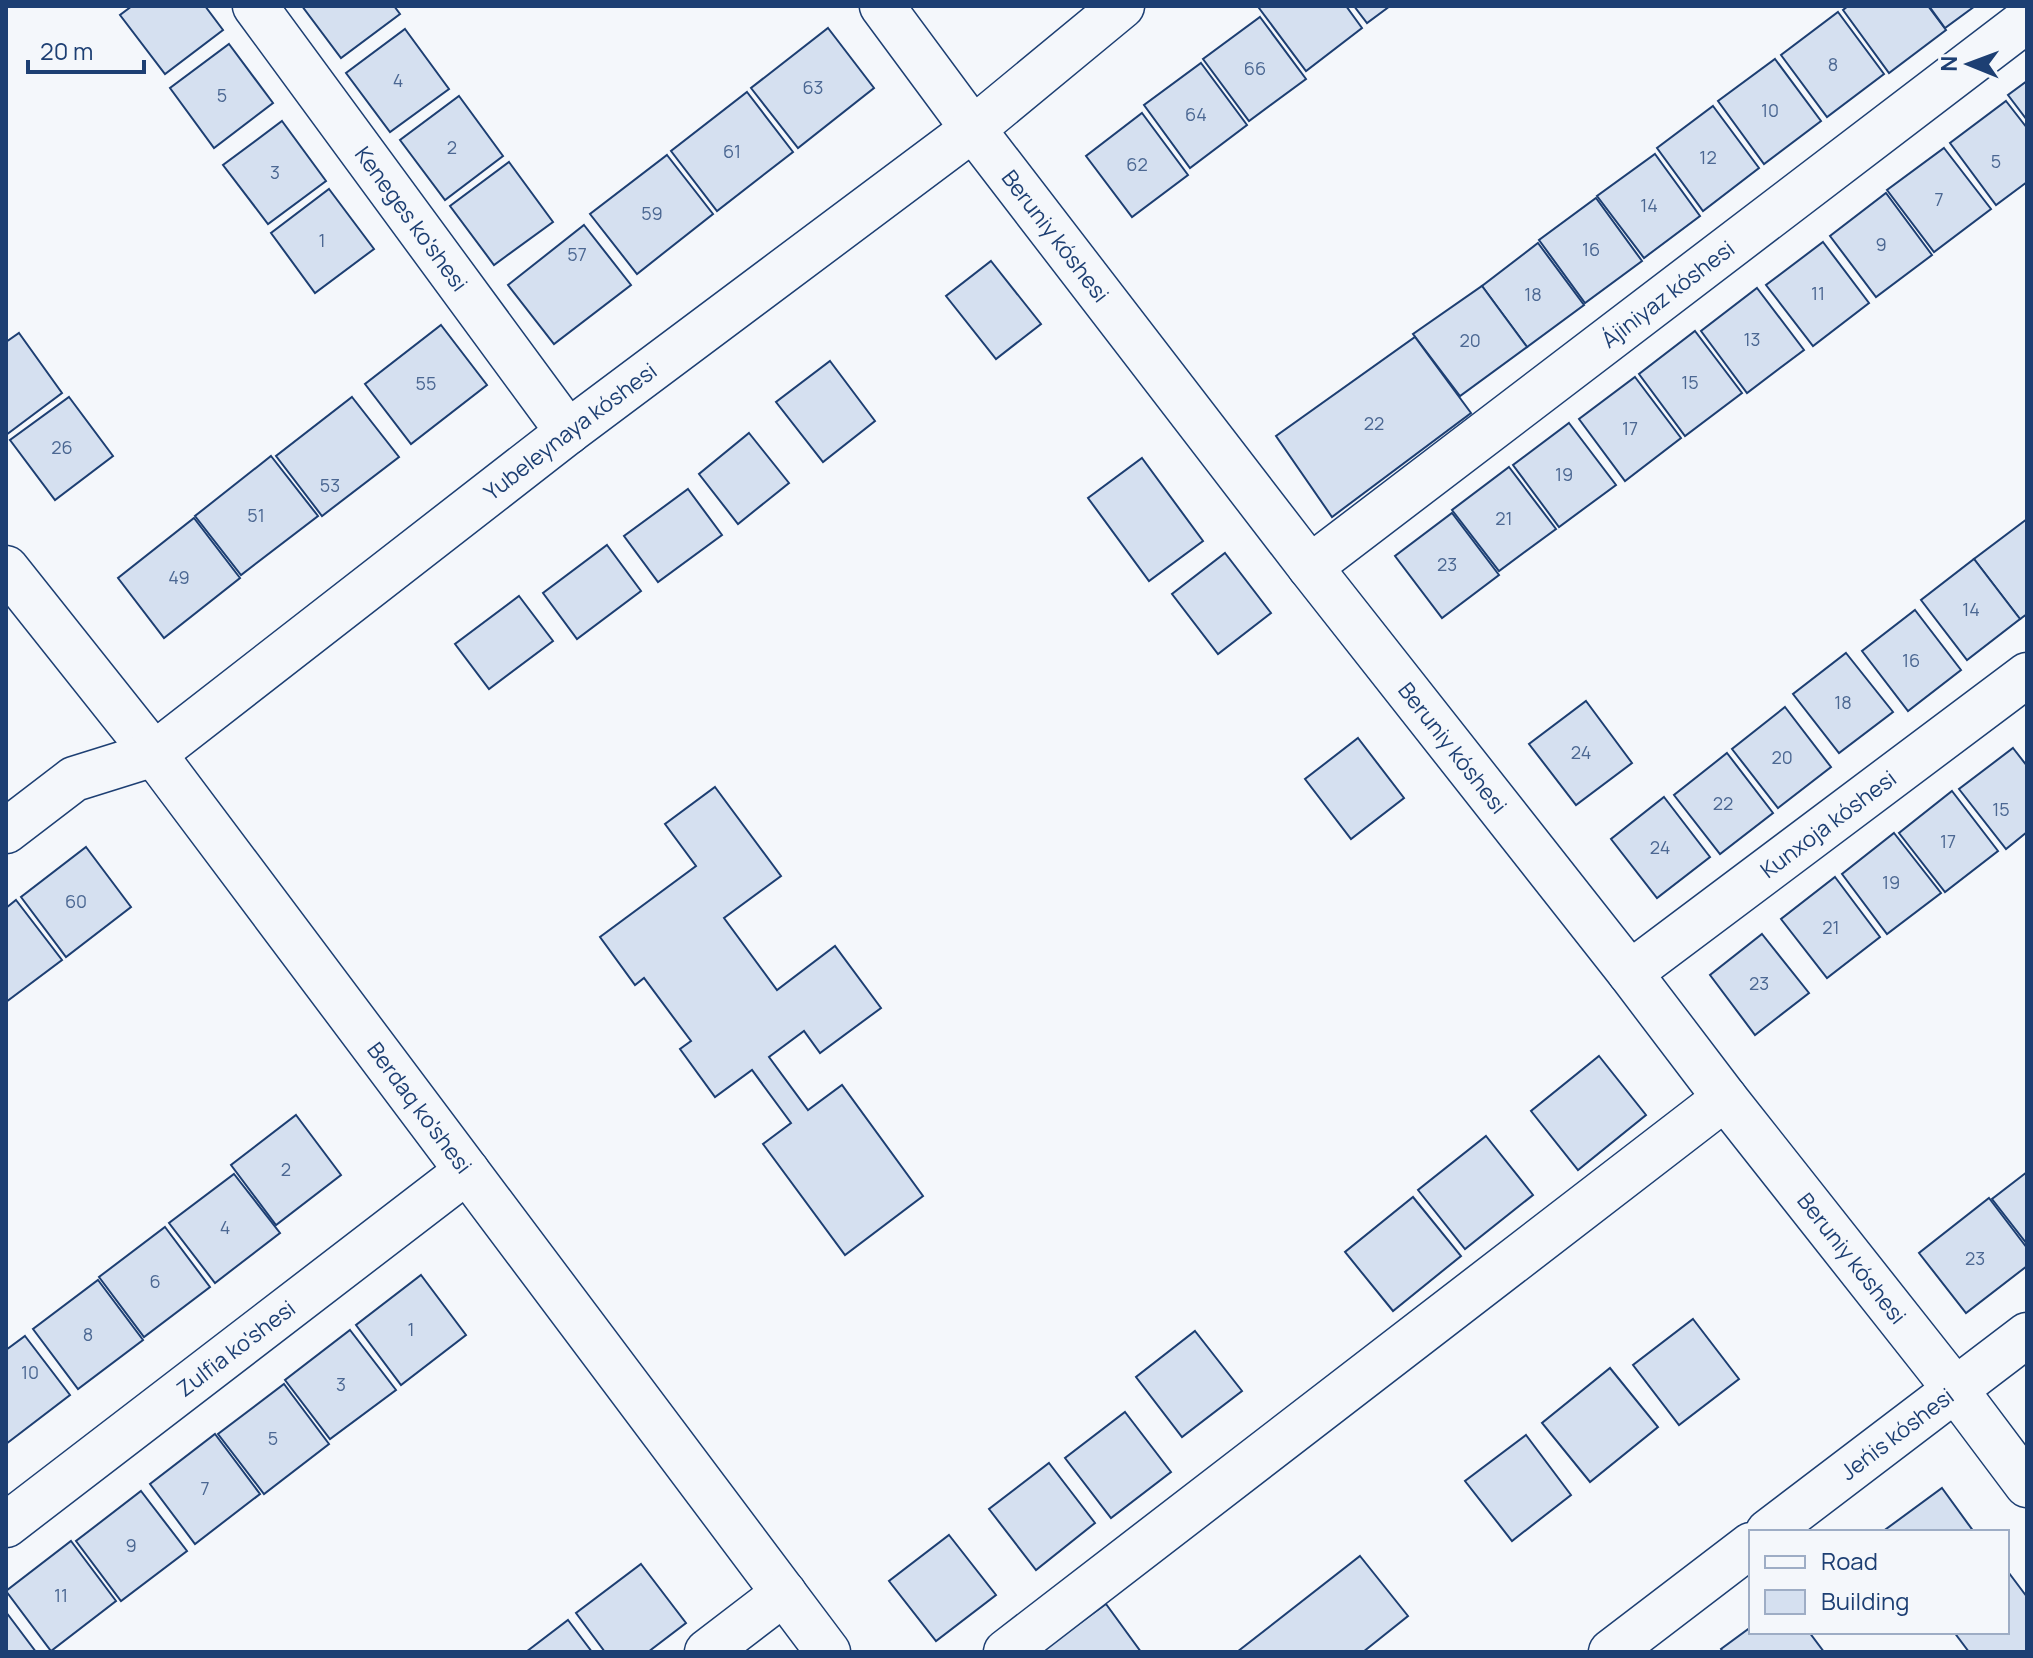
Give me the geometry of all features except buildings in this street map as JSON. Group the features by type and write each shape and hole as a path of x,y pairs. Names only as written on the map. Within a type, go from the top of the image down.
{"street":[{"name":"Keneges ko'shesi","path":"255,6 568,432"},
{"name":"Beruniy kóshesi","path":"882,6 1310,567 2027,1485"},
{"name":"Yubeleynaya kóshesi","path":"6,831 74,779 154,754 568,432 973,129 1122,6"},
{"name":"Ájiniyaz kóshesi","path":"1310,567 2027,20"},
{"name":"Berdaq ko'shesi","path":"6,568 154,754 828,1652"},
{"name":"Kunxoja kóshesi","path":"1630,973 2027,675"},
{"path":"1006,1652 1725,1098"},
{"name":"Zulfia ko'shesi","path":"6,1525 467,1171"},
{"name":"Jeńis kóshesi","path":"1771,1530 2027,1335"},
{"path":"1611,1652 1749,1547"},
{"path":"707,1652 784,1593"}]}
